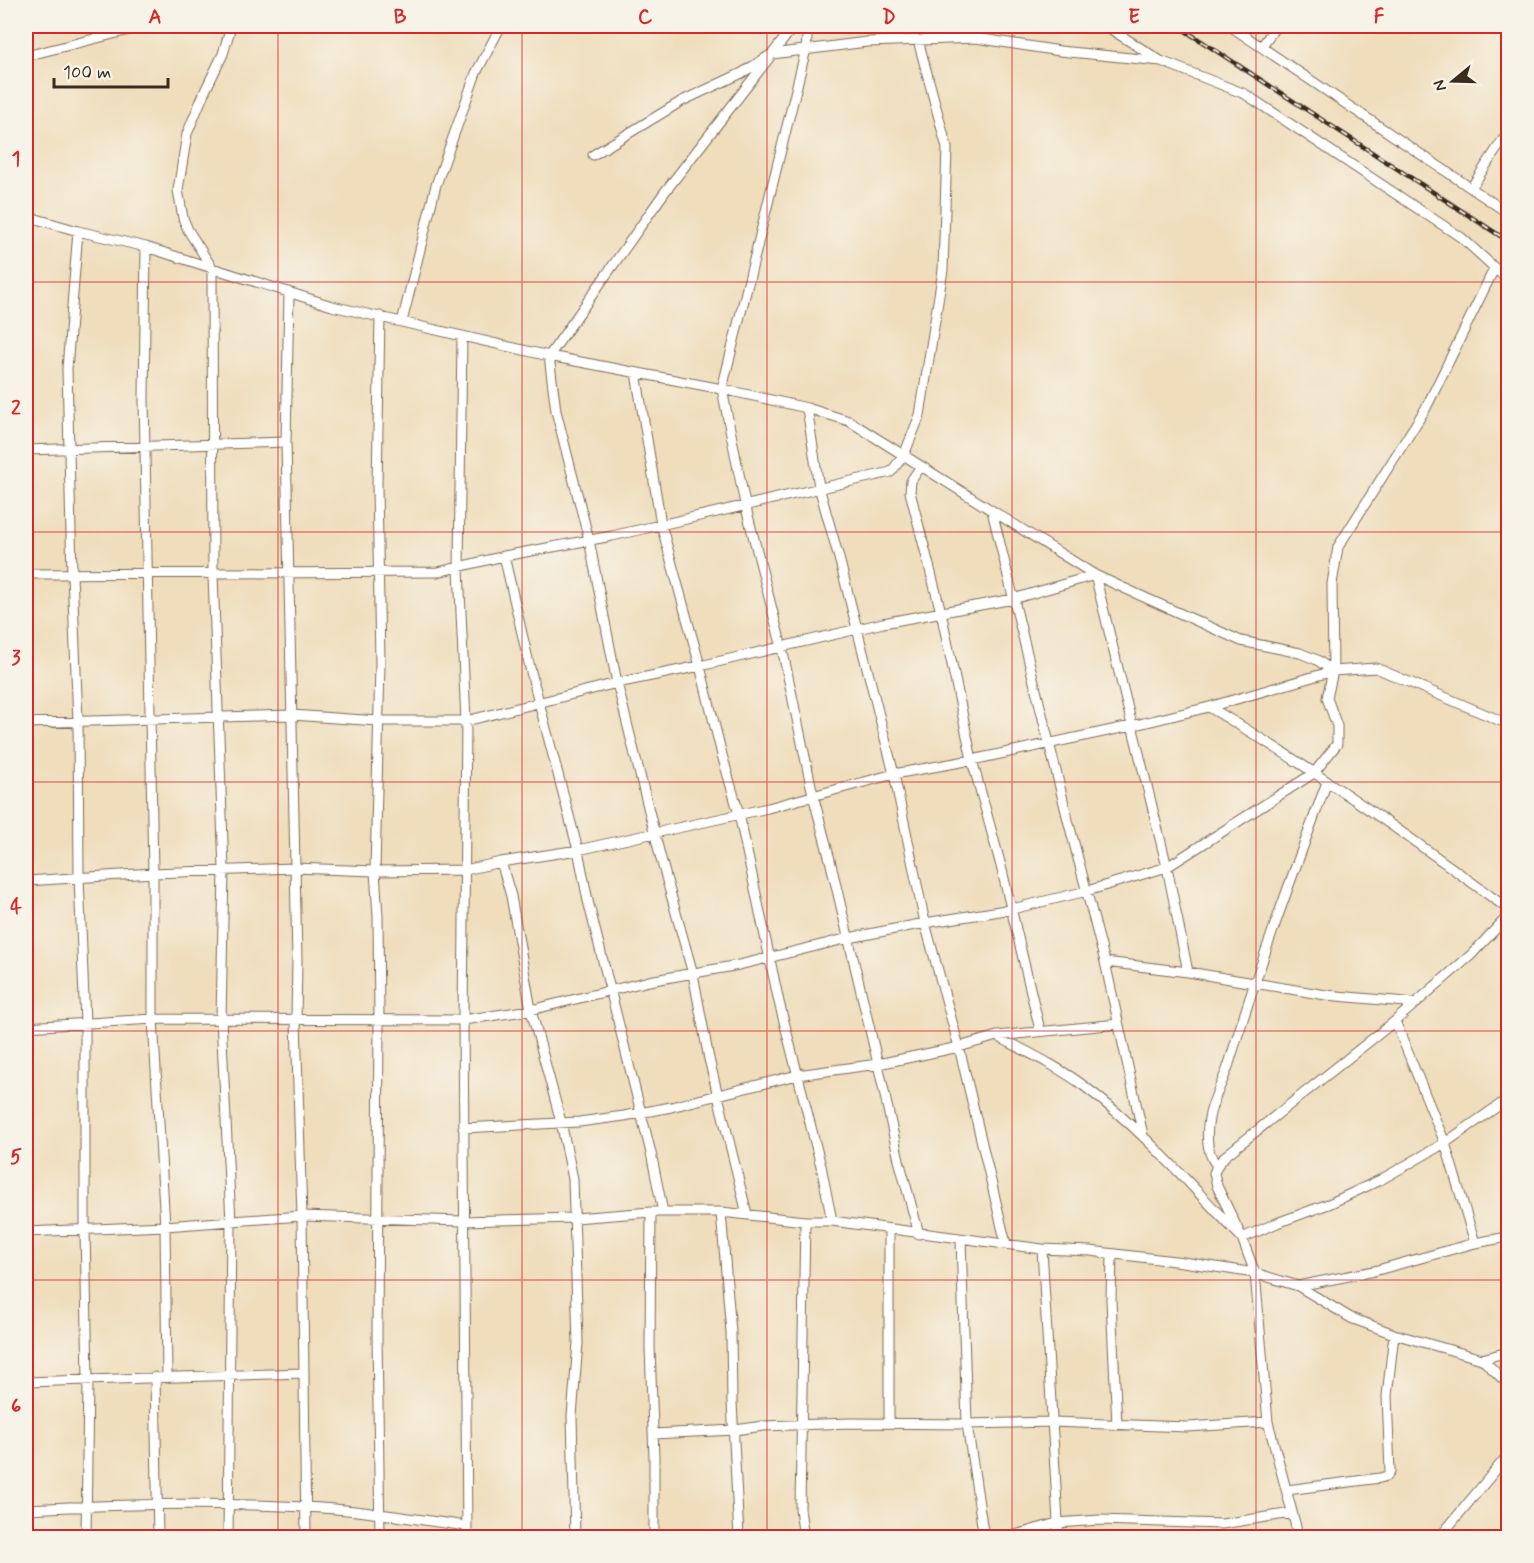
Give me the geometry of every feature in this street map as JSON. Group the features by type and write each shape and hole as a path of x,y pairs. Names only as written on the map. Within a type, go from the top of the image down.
{"street":[{"path":"26,56 144,26"},
{"path":"228,1538 231,1222 221,1019 224,870 213,575 212,268 188,230 178,190 187,134 223,54 231,26"},
{"path":"402,322 436,185 476,74 501,26"},
{"path":"747,1214 700,1020 693,974 663,868 656,832 617,683 589,540 556,411 549,356 664,193 794,26"},
{"path":"808,26 806,49 722,389 745,504 782,648 813,795 849,938 899,1160 919,1234"},
{"path":"1106,26 1161,61 1245,94 1462,238 1509,280"},
{"path":"1230,26 1509,213"},
{"path":"1262,46 1276,26"},
{"path":"593,155 682,101 742,73 772,54 867,42 976,38 1060,51 1161,61"},
{"path":"26,574 213,575 438,572 887,473 904,455 920,415 943,270 947,148 918,40"},
{"path":"1471,188 1509,132"},
{"path":"28,215 78,231 146,247 332,306 549,356 722,389 807,408 849,421 1095,576 1241,641 1299,653 1317,660 1333,671"},
{"path":"78,231 67,369 78,721 79,878 85,1023 87,1538"},
{"path":"146,247 145,447 153,873 153,1019 165,1226 167,1377"},
{"path":"26,1027 153,1019 463,1020 531,1010 610,990 770,958 849,938 1012,909 1087,891 1167,867 1314,773 1337,744 1337,726 1327,698 1333,671 1332,584 1338,548 1426,408 1494,269"},
{"path":"289,293 286,441 297,960 296,1021 302,1216 306,1538"},
{"path":"380,316 378,572 380,664 375,871 379,1020 377,1336 380,1538"},
{"path":"462,336 459,568 466,721 463,1128 467,1538"},
{"path":"636,373 661,524 739,814 770,958 832,1221"},
{"path":"807,408 819,487 858,629 894,774 925,923 1006,1244"},
{"path":"26,450 286,441"},
{"path":"921,466 911,481 910,492 940,612 972,760 1012,909 1040,1030"},
{"path":"992,511 1105,962 1143,1135"},
{"path":"504,556 567,814 578,850 588,901 663,1212"},
{"path":"26,723 292,716 378,721 466,721 617,683 782,648 858,629 1013,599 1095,576"},
{"path":"1095,576 1167,867 1188,972"},
{"path":"26,881 153,873 294,868 375,871 465,870 578,850 739,814 894,774 1131,726 1209,707 1333,671 1376,668 1509,724"},
{"path":"1209,707 1277,748 1422,845 1509,909"},
{"path":"1217,1166 1208,1152 1208,1121 1254,984 1327,782"},
{"path":"501,862 510,896 531,1010 561,1122 573,1179 578,1343 572,1416 575,1538"},
{"path":"1299,1538 1268,1422 1255,1274 1214,1173 1217,1166 1236,1146 1417,1003 1471,955 1509,916"},
{"path":"1105,962 1188,972 1326,995 1417,1003"},
{"path":"1395,1021 1445,1143 1475,1243"},
{"path":"463,1128 561,1122 640,1113 797,1076 878,1064 997,1036 1118,1024"},
{"path":"1509,1028 1509,1042"},
{"path":"997,1036 1065,1073 1085,1087 1143,1135 1242,1238"},
{"path":"1242,1238 1331,1203 1382,1179 1445,1143 1508,1102"},
{"path":"26,1232 165,1226 302,1216 464,1221 575,1218 651,1212 721,1212 805,1221 832,1221 1042,1249 1183,1262 1255,1274 1298,1286 1352,1318 1394,1334 1482,1359 1509,1384"},
{"path":"651,1212 650,1348 654,1538"},
{"path":"721,1212 731,1332 739,1538"},
{"path":"804,1538 800,1509 805,1221"},
{"path":"889,1229 889,1423"},
{"path":"1298,1286 1374,1271 1475,1243 1509,1237"},
{"path":"961,1239 968,1424 984,1538"},
{"path":"1042,1249 1059,1538"},
{"path":"1112,1254 1111,1300 1117,1425"},
{"path":"1287,1490 1380,1478 1390,1472 1387,1396 1394,1334"},
{"path":"1482,1359 1509,1352"},
{"path":"26,1382 304,1373"},
{"path":"155,1377 158,1538"},
{"path":"653,1434 802,1424 1052,1422 1187,1426 1268,1422"},
{"path":"1439,1538 1509,1455"},
{"path":"26,1509 229,1503 381,1514 467,1526"},
{"path":"1005,1538 1057,1523 1100,1520 1222,1524 1292,1513"}],"railway":[{"path":"1178,26 1508,241"}]}
